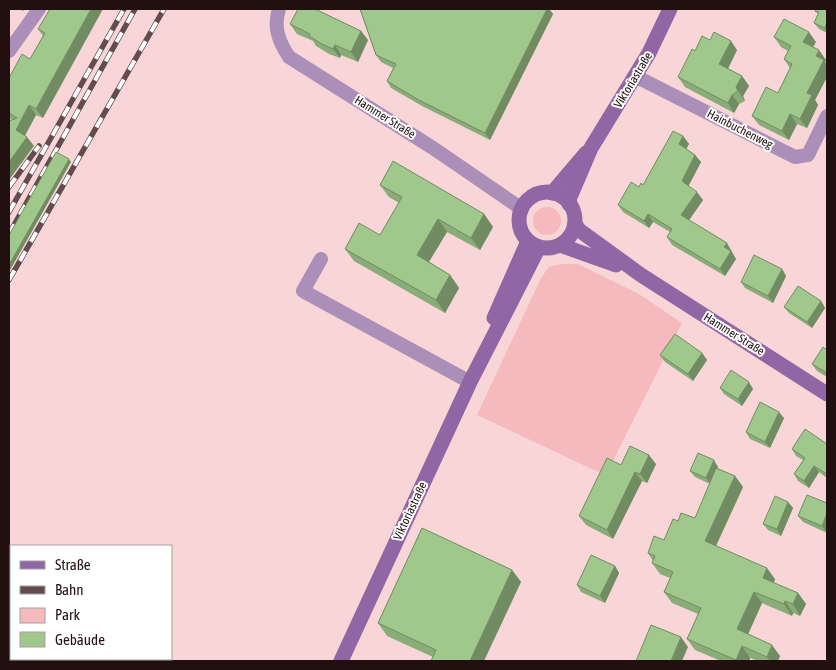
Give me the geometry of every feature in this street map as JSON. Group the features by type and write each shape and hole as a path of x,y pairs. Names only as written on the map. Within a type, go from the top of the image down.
{"main road":[{"name":"Viktoriastraße","path":"569,204 570,196 591,148 656,40 670,9"},
{"name":"Viktoriastraße","path":"552,193 591,148"},
{"path":"552,193 560,196 573,209 574,224 571,235 560,245 548,248 533,244 519,226 522,209 534,196 552,193"},
{"name":"Hammer Straße","path":"574,224 586,236 641,275 827,394"},
{"name":"Viktoriastraße","path":"341,661 533,244"},
{"name":"Hammer Straße","path":"560,245 641,275"}],"street":[{"path":"9,51 39,9"},
{"name":"Hammer Straße","path":"279,9 277,32 281,44 289,57 433,148 522,209"},
{"name":"Hainbuchenweg","path":"635,76 795,157 808,155 827,116"},
{"path":"321,258 304,291 470,382"}],"green space":[{"path":"547,207 557,211 561,221 557,231 547,235 537,231 533,221 537,211"},
{"path":"561,264 578,264 639,294 682,323 607,473 596,471 477,415 541,278 549,267"}],"building":[{"path":"50,9 91,9 36,109 29,105 16,130 27,137 9,162 9,121 17,118 9,113 9,78 22,54 30,59 45,33 38,29"},
{"path":"298,9 315,9 361,31 351,52 335,45 333,49 322,44 309,36 310,34 290,24"},
{"path":"360,9 547,9 485,133 417,99 387,81 396,64 376,55"},
{"path":"816,9 827,9 825,28 814,23 819,12 815,11"},
{"path":"784,19 809,32 803,42 819,50 816,56 824,60 807,93 812,95 800,119 790,114 782,131 752,116 766,87 778,93 792,64 784,59 791,46 774,37"},
{"path":"714,32 731,41 719,64 742,76 736,87 738,91 732,95 728,103 678,77 692,49 695,51 702,36 710,40"},
{"path":"673,131 683,136 679,144 695,155 682,181 697,192 681,215 727,243 724,247 731,251 720,269 667,237 672,229 648,214 644,221 618,205 631,182 639,187 641,183 643,185"},
{"path":"56,152 69,159 9,265 9,235"},
{"path":"393,161 484,214 471,238 438,219 417,255 450,275 436,300 345,249 359,223 380,235 402,197 380,185"},
{"path":"754,255 782,269 768,296 741,282"},
{"path":"798,286 821,301 807,322 784,307"},
{"path":"675,334 702,353 688,374 660,355"},
{"path":"823,347 827,350 827,373 812,364"},
{"path":"731,370 749,382 738,399 720,388"},
{"path":"760,402 779,412 765,442 746,432"},
{"path":"805,429 827,444 827,474 814,466 804,481 794,474 805,458 792,449"},
{"path":"630,446 649,455 640,474 635,472 607,530 579,516 607,458 621,465"},
{"path":"698,453 714,460 706,478 690,471"},
{"path":"716,468 735,476 705,541 767,568 763,578 798,593 793,604 785,601 784,604 754,592 737,629 772,645 767,657 742,646 736,660 687,639 701,608 664,592 673,572 652,563 655,556 648,553 654,536 664,540 673,519 678,521 681,513 695,518"},
{"path":"807,495 827,503 827,513 822,526 798,516"},
{"path":"775,496 788,502 777,529 763,524"},
{"path":"422,528 512,570 470,661 431,661 436,650 378,623"},
{"path":"591,555 615,566 600,596 577,585"},
{"path":"651,625 681,637 671,661 636,661"}],"railway":[{"path":"9,212 124,9"},
{"path":"9,234 135,9"},
{"path":"9,280 164,9"},
{"path":"9,187 39,146"}]}
